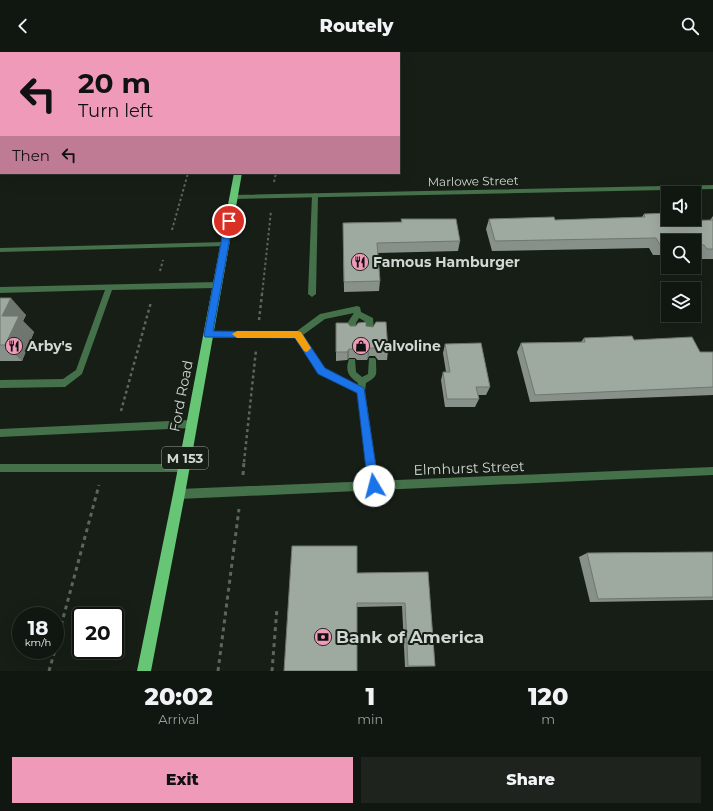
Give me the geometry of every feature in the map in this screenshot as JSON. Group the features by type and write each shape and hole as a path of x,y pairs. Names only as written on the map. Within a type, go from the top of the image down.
{"main road":[{"name":"Ford Road","path":"144,671 179,494 238,174"}],"street":[{"name":"Marlowe Street","path":"234,197 713,187"},
{"path":"312,294 316,195"},
{"path":"0,250 225,244"},
{"path":"0,290 217,285"},
{"path":"0,384 65,383 79,372 110,287"},
{"path":"208,335 298,334 323,316 357,309 358,314 370,320 370,332"},
{"path":"353,331 352,322 358,314"},
{"path":"298,334 321,371 361,391"},
{"path":"362,381 372,376 372,360"},
{"path":"352,361 352,374 362,381"},
{"path":"362,381 361,391 374,486"},
{"path":"0,433 191,424"},
{"path":"0,468 183,468"},
{"name":"Elmhurst Street","path":"179,494 713,472"}],"path":[{"path":"274,181 276,174"},
{"path":"218,671 241,491 271,207"},
{"path":"272,671 277,608"},
{"path":"49,671 52,659"}],"building":[{"path":"661,213 661,226 701,226 701,220 713,220 713,249 707,249 704,245 701,245 701,234 661,234 661,245 656,238 495,241 489,219 554,217 555,220 645,217 644,214"},
{"path":"401,219 456,219 460,241 377,243 380,281 344,282 343,223 402,222"},
{"path":"0,298 11,298 2,316 19,316 5,345 0,345"},
{"name":"Valvoline","path":"366,322 366,326 373,327 376,322 386,322 388,351 378,351 376,348 369,348 368,352 357,352 355,349 349,349 347,352 336,352 336,323 348,323 350,326 356,326 358,323"},
{"path":"632,336 634,340 692,337 700,352 713,352 713,387 535,395 521,343 585,342 584,338"},
{"path":"481,343 490,387 476,387 479,399 447,399 443,372 450,372 445,344"},
{"name":"Bank of America","path":"292,546 357,546 357,573 428,572 435,666 408,666 405,603 357,603 357,671 284,671"},
{"path":"713,552 713,597 598,599 587,553"}],"slow traffic":[{"path":"237,334 298,334 307,348"}],"place":[{"name":"Famous Hamburger","path":"360,262"},
{"name":"Arby's","path":"14,346"},
{"name":"Valvoline","path":"361,346"},
{"name":"Bank of America","path":"323,637"}],"route":[{"path":"229,221 208,335 298,334 321,371 361,391 374,486"}]}
